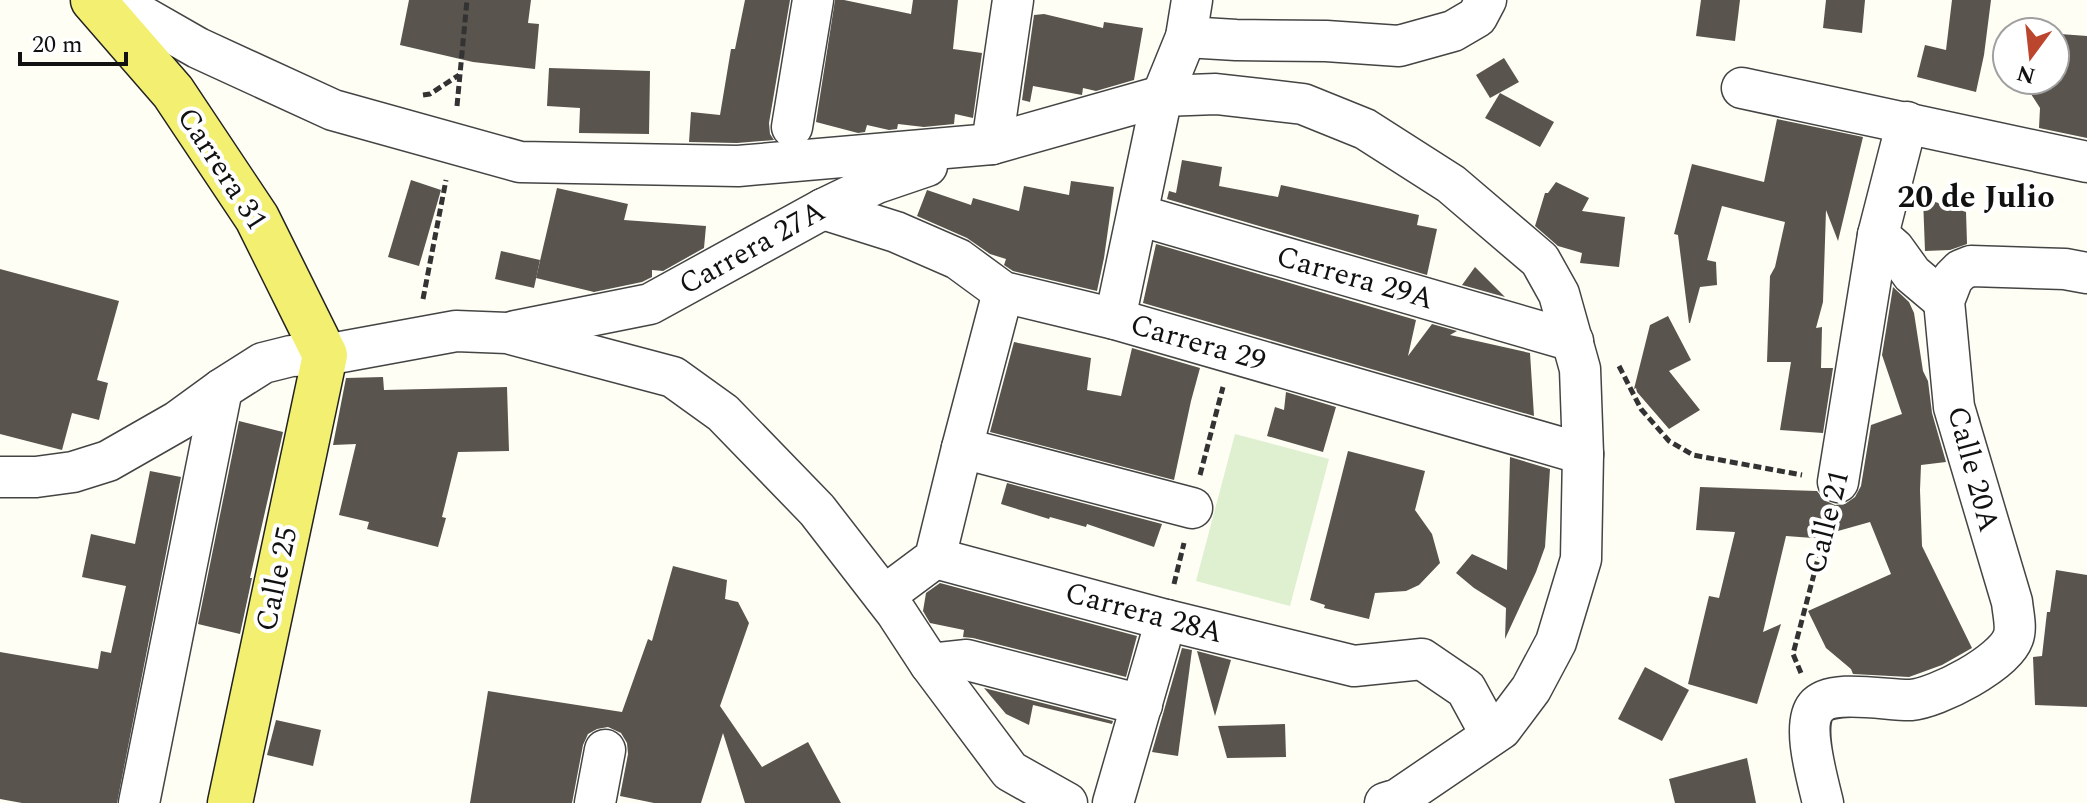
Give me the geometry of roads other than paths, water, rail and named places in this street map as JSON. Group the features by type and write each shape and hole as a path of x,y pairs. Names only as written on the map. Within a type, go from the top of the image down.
{"main road":[{"name":"Carrera 31","path":"93,0 173,92 257,218 325,355"},
{"name":"Calle 25","path":"230,803 325,355"}],"street":[{"path":"114,0 198,48 333,110 520,162 738,166 992,144 1162,96 1216,94 1303,104 1365,129 1451,184 1540,260 1559,294 1580,369 1583,454 1581,559 1556,642 1531,689 1501,729 1398,799 1385,803"},
{"path":"792,127 813,0"},
{"path":"992,144 1013,0"},
{"path":"1115,319 1162,96 1189,18 1236,40 1399,46 1453,31 1477,17 1486,0"},
{"path":"1742,88 2087,162"},
{"name":"Calle 21","path":"1838,482 1878,235 1907,122"},
{"name":"Carrera 27A","path":"507,333 650,304 823,209 877,183 992,144"},
{"name":"Carrera 29","path":"823,209 896,232 958,259 1003,292 1115,319 1583,454"},
{"name":"Carrera 29A","path":"1138,215 1573,341"},
{"path":"1878,235 1894,249 1912,274 1944,301 1953,278 1971,266 2065,269 2087,273"},
{"path":"884,596 935,558 1003,292"},
{"name":"Calle 20A","path":"1823,803 1810,737 1815,707 1825,699 1840,697 1914,700 1943,690 1967,680 2008,649 2015,634 2012,602 1954,407 1944,301"},
{"path":"0,477 36,477 73,472 108,461 178,421 263,363 456,331 507,333 673,377 723,413 817,510 884,596 930,664 1010,771 1067,803"},
{"path":"139,803 222,389"},
{"path":"962,448 1192,508"},
{"name":"Carrera 28A","path":"935,558 1354,666 1422,659 1466,689 1491,735"},
{"path":"1113,803 1166,620"},
{"path":"930,664 967,660 1142,705"},
{"path":"595,803 605,750"}],"district":[{"name":"20 de Julio","path":"1976,197"}]}
